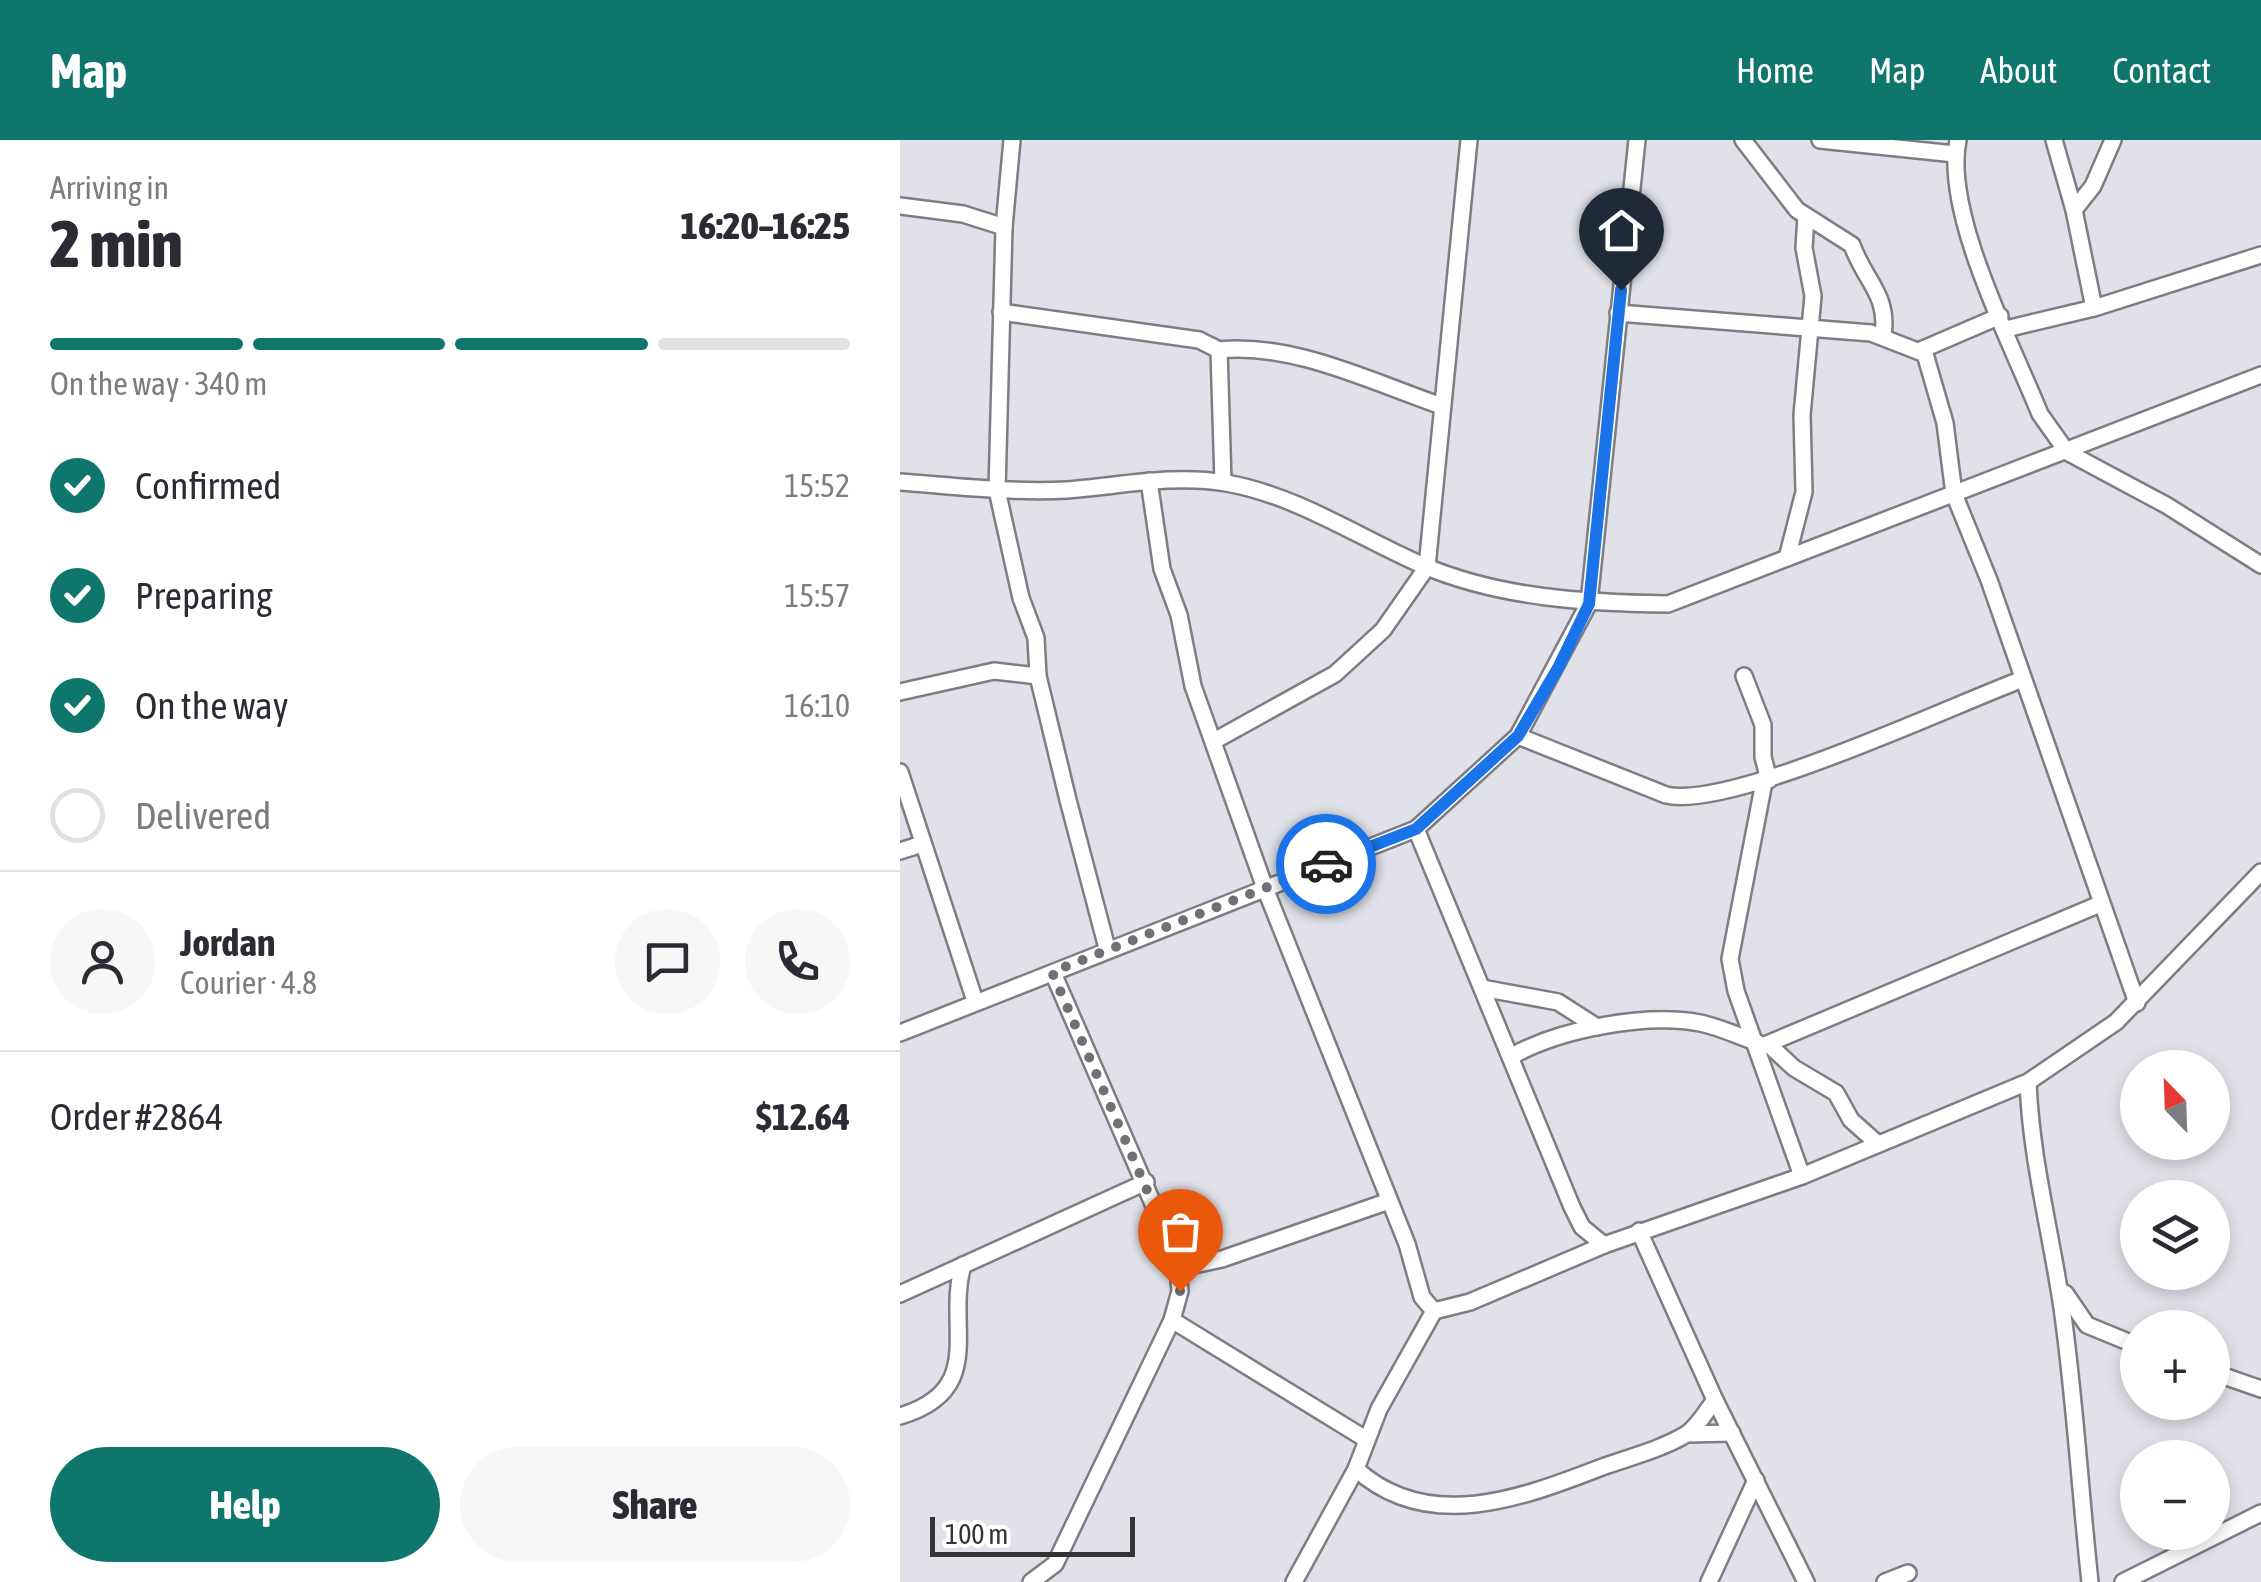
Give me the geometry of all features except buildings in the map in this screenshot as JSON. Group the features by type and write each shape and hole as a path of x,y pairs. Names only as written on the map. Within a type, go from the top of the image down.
{"street":[{"path":"1012,140 1004,228 998,490 1020,598 1036,638 1038,676 1107,948"},
{"path":"1214,741 1335,674 1383,630 1426,567 1469,140"},
{"path":"900,1033 1416,829 1518,736 1589,604 1637,140"},
{"path":"1743,140 1786,198 1806,216 1852,245 1858,266 1883,301 1883,336"},
{"path":"1820,140 1956,147 1969,234 2040,414 2066,452 2166,505 2261,566"},
{"path":"2054,140 2074,210 2094,308"},
{"path":"2074,210 2092,186 2112,140"},
{"path":"900,206 962,214 1004,228"},
{"path":"1787,558 1804,492 1802,416 1813,280 1805,256 1806,216"},
{"path":"1618,313 1883,336 1921,350 2003,322 2094,308 2261,255"},
{"path":"1001,312 1199,340 1219,350 1257,350 1302,358 1442,406"},
{"path":"1219,350 1222,482"},
{"path":"1921,350 1935,376 1954,494 2136,1002"},
{"path":"900,482 998,490 1066,490 1149,481 1222,482 1291,503 1426,567 1516,592 1589,604 1668,604 2261,375"},
{"path":"1149,481 1162,568 1179,616 1193,686 1266,888 1389,1200 1422,1297 1434,1311"},
{"path":"901,689 994,672 1038,676"},
{"path":"1744,676 1763,725 1767,781 1730,959 1736,992 1762,1045 1802,1176"},
{"path":"1518,736 1673,796 1767,781 2023,680"},
{"path":"900,772 976,1001"},
{"path":"1416,829 1572,1207 1582,1227 1604,1245"},
{"path":"900,851 922,844"},
{"path":"1294,1582 1356,1469 1364,1438 1434,1311 1470,1302 1604,1245 1802,1176 2028,1082 2098,1038 2261,872"},
{"path":"1762,1045 2100,904"},
{"path":"1032,1582 1055,1564 1172,1320 1180,1291 1177,1259 1052,972"},
{"path":"1482,988 1558,1002 1598,1027"},
{"path":"1512,1056 1555,1036 1598,1027 1686,1021 1762,1045 1836,1093 1851,1120 1878,1144"},
{"path":"2028,1082 2035,1178 2057,1276 2076,1404 2090,1582"},
{"path":"900,1294 1146,1182"},
{"path":"1177,1259 1194,1265 1222,1258 1389,1200"},
{"path":"1639,1232 1806,1582"},
{"path":"900,1416 940,1394 955,1371 962,1346 956,1290 963,1265"},
{"path":"2057,1276 2075,1312 2087,1326 2120,1339"},
{"path":"1172,1320 1364,1438"},
{"path":"2230,1378 2261,1388"},
{"path":"1688,1434 1716,1400"},
{"path":"1356,1469 1389,1494 1442,1504 1486,1504 1518,1498 1688,1434 1732,1433"},
{"path":"1710,1582 1756,1480"},
{"path":"2124,1582 2261,1513"},
{"path":"1885,1582 1908,1574"}],"way so far":[{"path":"1180,1291 1177,1259 1052,972 1326,864"}],"route":[{"path":"1326,864 1416,829 1518,736 1558,668 1589,604 1602,510 1621,290"}]}
